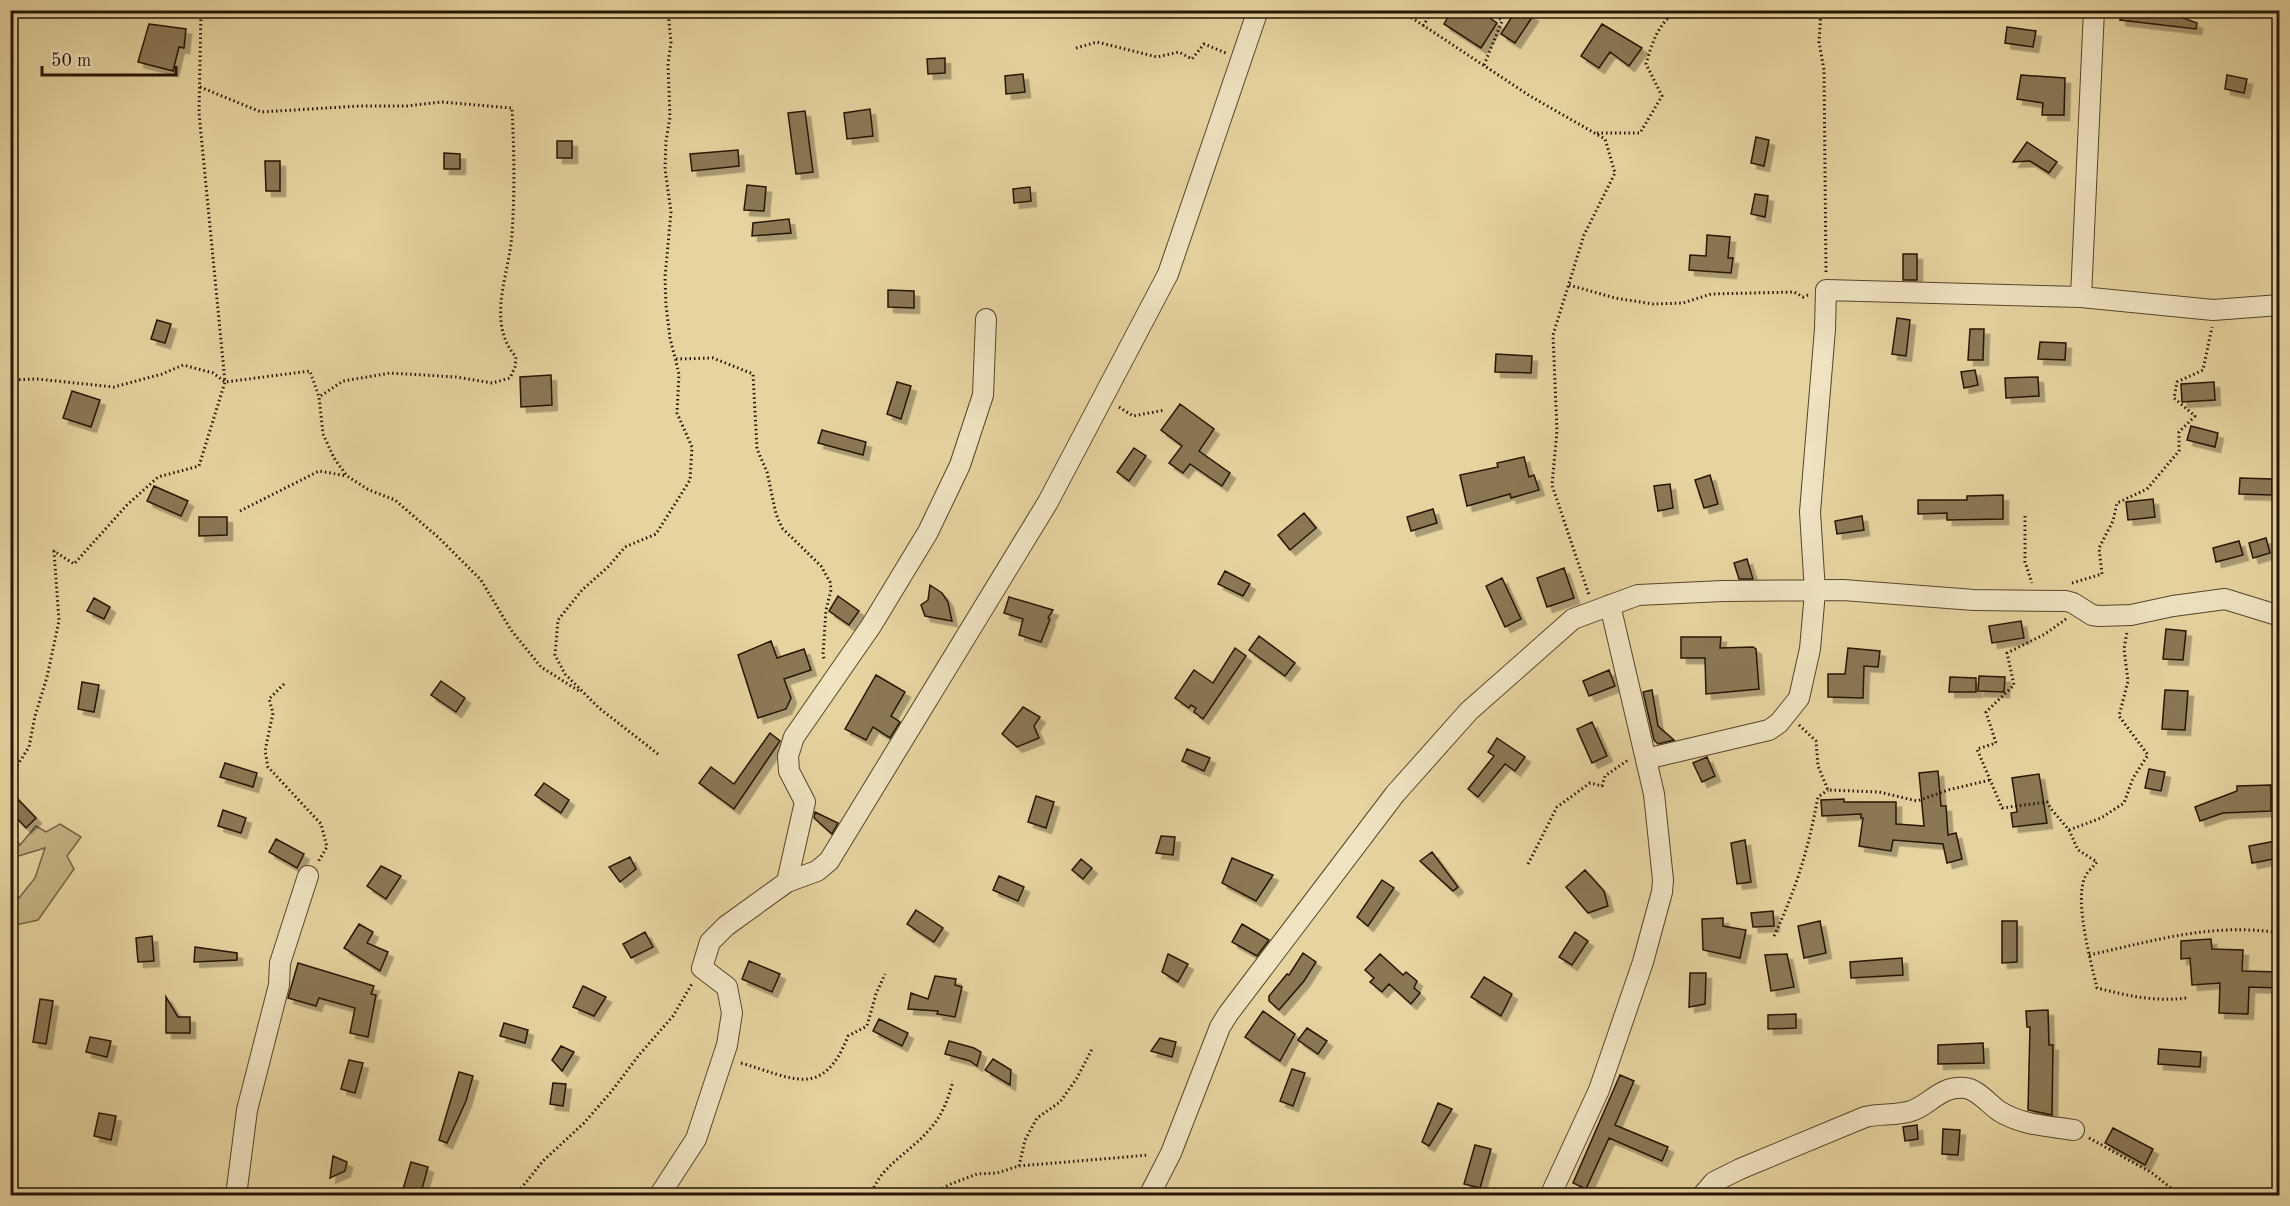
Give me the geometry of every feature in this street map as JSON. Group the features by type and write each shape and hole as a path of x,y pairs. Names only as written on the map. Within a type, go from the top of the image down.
{"street":[{"path":"659,1196 696,1139 728,1045 732,1013 727,987 702,968 710,942 726,926 787,882 817,871 829,861 1048,502 1168,274 1258,10"},
{"path":"2081,297 2094,10"},
{"path":"1644,753 1769,730 1779,723 1799,698 1810,649 1815,592 1810,512 1825,329 1826,290 2081,297 2213,310 2280,305"},
{"path":"787,882 805,802 789,771 788,756 794,737 872,626 922,542 960,465 983,395 986,319"},
{"path":"1149,1196 1171,1153 1220,1027 1228,1014 1395,794 1469,711 1573,619 1638,595 1723,591 1843,590 2077,605 2092,615 2100,616 2131,615 2173,606 2225,599 2280,616"},
{"path":"1550,1196 1599,1090 1643,962 1662,892 1663,880 1654,795 1602,608"},
{"path":"236,1196 247,1110 279,985 280,963 308,876"},
{"path":"1702,1196 1714,1182 1740,1169 1865,1117 1909,1112 1945,1091 1964,1088 1973,1090 1987,1103 2015,1120 2074,1130"}],"path":[{"path":"10,777 29,747 59,621 54,550 74,564 128,505 158,477 199,466 225,382 199,113 201,10"},
{"path":"1400,10 1530,96 1605,139 1615,173 1584,236 1553,335 1557,431 1552,485 1602,608"},
{"path":"1423,26 1433,10"},
{"path":"1484,65 1502,21 1492,10"},
{"path":"1595,133 1640,133 1662,96 1646,64 1654,36 1674,13 1680,10"},
{"path":"1569,285 1615,298 1653,304 1683,303 1711,294 1794,292 1803,297 1826,290 1824,70 1819,42 1821,10"},
{"path":"658,754 586,696 565,674 555,655 558,620 582,590 608,567 625,547 656,534 690,480 692,447 677,413 679,374 670,338 666,305 671,200 665,169 670,117 671,42 668,11"},
{"path":"1076,48 1097,42 1157,57 1179,52 1192,59 1204,44 1241,59"},
{"path":"200,87 261,112 359,106 407,106 441,102 512,108 513,233 509,262 500,294 505,339 516,357 510,378 492,383 456,377 390,373 344,381 319,397"},
{"path":"2187,998 2161,1001 2097,988 2080,899 2085,877 2097,862 2078,850 2069,830 2047,802 2002,808 1977,749 1996,743 1986,712 2014,685 2007,653 2045,634 2077,605 2072,582 2102,574 2100,548 2113,521 2117,503 2147,489 2179,451 2179,432 2195,416 2174,398 2177,382 2203,370 2211,336 2213,310"},
{"path":"676,359 712,358 753,374 757,449 767,472 776,514 782,528 821,566 830,582 823,654 831,684"},
{"path":"10,380 37,379 114,387 162,374 183,364 213,373 225,382 310,371 319,397 323,434 334,458 347,476 369,490 395,500 439,538 481,580 511,630 541,667 586,696"},
{"path":"1102,402 1117,406 1133,416 1165,410"},
{"path":"240,511 319,471 347,476"},
{"path":"2025,516 2025,562 2038,602"},
{"path":"2069,830 2101,818 2124,803 2133,778 2148,755 2119,716 2128,681 2124,649 2131,615"},
{"path":"284,684 269,699 273,713 265,751 268,767 321,824 327,847 308,876"},
{"path":"1799,698 1799,725 1816,741 1818,766 1828,790"},
{"path":"1528,864 1557,807 1590,783 1602,786 1605,776 1644,753"},
{"path":"1774,936 1797,884 1808,850 1818,797 1828,790 1879,792 1917,801 1948,790 1990,780"},
{"path":"2089,955 2173,936 2217,929 2256,929 2280,933"},
{"path":"518,1192 543,1161 584,1123 611,1092 673,1016 702,968"},
{"path":"721,1061 738,1062 803,1081 821,1075 841,1055 848,1036 867,1026 876,994 885,974"},
{"path":"1019,1166 1025,1140 1037,1118 1060,1102 1077,1078 1092,1049"},
{"path":"871,1196 873,1186 897,1158 928,1131 947,1103 953,1081"},
{"path":"2074,1130 2152,1173 2181,1196"},
{"path":"931,1196 948,1185 977,1174 997,1173 1019,1166 1171,1153"}],"shaded area":[{"path":"60,824 81,837 67,856 74,869 38,920 16,925 10,908 13,891 19,898 35,878 45,848 12,858 13,836 20,845 36,826 46,832"}],"building":[{"path":"1452,10 1478,10 1497,23 1481,48 1444,24"},
{"path":"1516,10 1524,10 1533,16 1515,43 1501,34"},
{"path":"2121,10 2161,10 2197,23 2196,29 2120,20"},
{"path":"149,24 186,29 184,48 179,47 173,71 138,62"},
{"path":"1602,24 1642,48 1629,66 1610,52 1599,68 1581,56"},
{"path":"2007,27 2036,31 2033,47 2005,43"},
{"path":"945,58 945,73 928,74 927,59"},
{"path":"1023,74 1025,92 1006,94 1005,76"},
{"path":"2021,75 2065,78 2064,115 2042,115 2043,103 2017,99"},
{"path":"2227,75 2247,79 2244,93 2225,89"},
{"path":"870,109 873,136 847,139 844,113"},
{"path":"805,111 813,172 796,174 788,113"},
{"path":"1756,137 1769,140 1764,166 1751,163"},
{"path":"557,141 572,141 572,158 557,158"},
{"path":"2027,142 2057,162 2049,173 2030,161 2013,162"},
{"path":"738,150 739,166 692,171 690,154"},
{"path":"444,153 460,154 460,169 444,169"},
{"path":"265,161 280,161 280,191 266,191"},
{"path":"747,185 766,187 764,211 744,210"},
{"path":"1030,187 1031,201 1014,203 1013,189"},
{"path":"1755,194 1768,196 1765,217 1751,214"},
{"path":"789,219 791,233 752,236 753,223"},
{"path":"1707,235 1730,237 1728,258 1733,258 1731,273 1689,270 1690,255 1706,256"},
{"path":"1903,254 1917,254 1917,280 1903,280"},
{"path":"888,290 914,291 914,308 888,307"},
{"path":"1897,318 1910,320 1906,356 1892,354"},
{"path":"157,320 171,324 165,343 151,339"},
{"path":"1970,329 1984,329 1983,360 1968,360"},
{"path":"2040,342 2066,343 2065,360 2038,359"},
{"path":"1496,354 1532,356 1531,373 1495,372"},
{"path":"1975,370 1978,385 1964,388 1961,372"},
{"path":"551,375 552,405 521,407 520,377"},
{"path":"2038,377 2039,396 2006,398 2005,378"},
{"path":"897,382 911,386 901,419 887,414"},
{"path":"2214,382 2215,400 2182,402 2181,384"},
{"path":"72,391 100,400 91,427 63,418"},
{"path":"1180,404 1214,429 1199,451 1230,473 1222,486 1190,464 1183,473 1169,463 1182,446 1161,430"},
{"path":"2191,426 2218,433 2215,447 2187,440"},
{"path":"822,430 866,442 863,455 818,443"},
{"path":"1134,448 1146,456 1129,481 1117,472"},
{"path":"1524,457 1529,477 1534,475 1539,490 1511,498 1510,494 1467,506 1460,475 1498,467 1497,463"},
{"path":"1710,475 1718,504 1704,508 1695,480"},
{"path":"2240,478 2272,479 2272,495 2239,494"},
{"path":"1670,484 1673,508 1658,511 1654,486"},
{"path":"154,486 188,501 181,516 147,501"},
{"path":"2003,495 2003,519 1947,520 1947,513 1918,514 1918,500 1967,500 1967,496"},
{"path":"2153,499 2155,517 2128,520 2126,502"},
{"path":"1433,509 1437,523 1411,531 1407,517"},
{"path":"1304,513 1316,528 1290,550 1278,535"},
{"path":"1862,516 1864,530 1837,534 1835,521"},
{"path":"199,517 227,517 227,535 199,536"},
{"path":"2266,538 2270,553 2253,558 2249,543"},
{"path":"2239,541 2243,555 2216,562 2213,548"},
{"path":"1747,559 1753,579 1739,579 1734,563"},
{"path":"1564,568 1574,598 1547,607 1537,578"},
{"path":"1225,571 1250,584 1243,596 1218,584"},
{"path":"1502,578 1521,619 1505,627 1486,586"},
{"path":"930,585 942,593 948,602 952,621 925,616 921,605 928,600"},
{"path":"838,596 859,611 849,625 829,611"},
{"path":"1009,597 1053,610 1048,618 1050,619 1041,642 1019,635 1023,619 1004,613"},
{"path":"94,598 110,607 104,619 87,611"},
{"path":"2021,621 2024,638 1992,643 1989,626"},
{"path":"2166,629 2186,631 2183,660 2163,659"},
{"path":"1259,636 1295,663 1285,676 1249,650"},
{"path":"1681,637 1721,637 1720,648 1753,647 1756,649 1759,689 1706,694 1705,658 1681,658"},
{"path":"771,641 777,658 804,649 811,670 784,679 791,698 786,709 758,718 738,655"},
{"path":"1235,648 1246,656 1203,719 1194,712 1196,708 1191,705 1189,708 1175,698 1194,670 1213,683"},
{"path":"1848,648 1880,651 1878,667 1864,666 1863,698 1828,697 1828,674 1845,674"},
{"path":"1609,670 1615,686 1589,696 1583,681"},
{"path":"876,675 905,692 891,716 900,722 890,738 873,727 866,740 845,729"},
{"path":"1979,676 2005,677 2004,692 1978,691"},
{"path":"1950,677 1976,678 1976,692 1949,692"},
{"path":"441,681 465,698 456,712 431,695"},
{"path":"82,682 99,685 94,712 78,709"},
{"path":"1652,690 1658,726 1674,740 1658,744 1654,740 1643,692"},
{"path":"2165,690 2188,691 2185,730 2162,729"},
{"path":"1023,707 1040,717 1034,726 1039,738 1017,747 1002,734"},
{"path":"1592,722 1607,756 1592,763 1577,729"},
{"path":"770,733 780,741 734,809 699,783 711,767 734,784"},
{"path":"1497,738 1525,757 1515,771 1505,764 1478,797 1468,789 1494,756 1488,752"},
{"path":"1187,749 1210,758 1204,771 1182,761"},
{"path":"1707,757 1715,776 1702,782 1693,763"},
{"path":"225,763 257,773 253,787 220,777"},
{"path":"2149,769 2165,772 2161,791 2145,788"},
{"path":"1938,771 1941,806 1946,806 1948,835 1956,833 1962,859 1947,863 1943,844 1893,840 1891,851 1859,846 1863,818 1861,814 1822,816 1821,800 1896,802 1896,824 1924,826 1919,773"},
{"path":"2039,774 2047,823 2013,827 2011,813 2017,812 2012,778"},
{"path":"544,783 569,800 561,813 535,795"},
{"path":"2271,785 2271,811 2223,813 2200,821 2195,807 2237,791 2237,786"},
{"path":"10,791 36,818 26,828 10,811"},
{"path":"1036,796 1054,802 1046,828 1028,822"},
{"path":"223,810 246,818 241,833 218,826"},
{"path":"815,812 838,823 832,834 814,818"},
{"path":"1161,836 1175,837 1173,855 1156,853"},
{"path":"276,839 304,854 297,868 269,852"},
{"path":"1745,840 1751,882 1737,884 1731,843"},
{"path":"2276,841 2279,858 2252,863 2249,846"},
{"path":"1432,852 1458,887 1453,891 1420,861"},
{"path":"630,857 636,869 620,882 609,867"},
{"path":"1232,858 1273,875 1256,901 1222,883"},
{"path":"1081,859 1092,868 1083,879 1072,870"},
{"path":"381,866 401,876 386,899 367,886"},
{"path":"1585,870 1604,891 1608,906 1588,913 1566,887"},
{"path":"999,876 1024,887 1018,901 993,890"},
{"path":"1382,880 1394,888 1368,926 1357,917"},
{"path":"916,910 943,928 934,942 907,924"},
{"path":"1773,911 1774,926 1753,927 1751,913"},
{"path":"1723,918 1723,926 1746,930 1740,958 1703,950 1702,919"},
{"path":"1820,921 1826,953 1804,958 1798,926"},
{"path":"2002,921 2017,921 2017,962 2002,963"},
{"path":"359,924 373,932 367,943 388,952 380,971 344,948"},
{"path":"1242,924 1269,940 1257,956 1232,942"},
{"path":"645,932 653,947 631,958 623,944"},
{"path":"1575,932 1588,941 1572,965 1559,957"},
{"path":"152,936 154,961 138,962 136,938"},
{"path":"2211,939 2212,949 2243,950 2242,971 2279,972 2278,988 2249,987 2248,1014 2219,1013 2220,983 2192,985 2190,958 2181,959 2181,941"},
{"path":"195,947 237,953 237,960 194,962"},
{"path":"1303,953 1316,962 1304,981 1279,1010 1269,1001 1269,996 1287,974 1289,975"},
{"path":"1168,954 1188,964 1178,982 1162,972"},
{"path":"1380,954 1403,975 1406,972 1417,981 1414,988 1420,993 1411,1004 1389,984 1382,992 1370,982 1374,978 1365,970"},
{"path":"1787,954 1794,987 1771,991 1765,955"},
{"path":"1902,958 1903,975 1851,978 1850,962"},
{"path":"749,961 780,974 772,992 742,979"},
{"path":"298,963 374,986 371,994 376,995 368,1037 350,1033 355,1008 319,998 316,1006 288,998"},
{"path":"1690,973 1706,973 1705,1004 1689,1007"},
{"path":"935,976 956,979 955,985 962,987 955,1017 937,1014 938,1011 908,1009 911,993 928,999"},
{"path":"1484,977 1512,994 1501,1016 1471,997"},
{"path":"583,986 606,997 594,1016 573,1007"},
{"path":"166,997 178,1017 190,1017 190,1033 166,1033"},
{"path":"40,999 53,1001 46,1044 33,1042"},
{"path":"2048,1010 2049,1045 2053,1045 2052,1115 2028,1110 2030,1027 2027,1027 2026,1011"},
{"path":"1263,1011 1295,1034 1280,1061 1245,1037"},
{"path":"1796,1014 1796,1028 1768,1029 1768,1015"},
{"path":"879,1019 908,1033 902,1046 873,1031"},
{"path":"504,1023 528,1030 525,1043 500,1036"},
{"path":"1307,1028 1327,1041 1318,1054 1298,1040"},
{"path":"90,1037 111,1041 107,1057 86,1052"},
{"path":"1160,1038 1176,1042 1172,1057 1151,1051"},
{"path":"949,1041 981,1052 977,1066 970,1061 945,1054"},
{"path":"1983,1043 1984,1063 1938,1064 1938,1045"},
{"path":"561,1046 574,1052 562,1071 552,1060"},
{"path":"2159,1049 2201,1052 2200,1067 2158,1064"},
{"path":"993,1059 1011,1070 1010,1085 985,1070"},
{"path":"349,1060 363,1063 355,1093 341,1089"},
{"path":"1292,1069 1305,1073 1293,1106 1280,1101"},
{"path":"459,1072 473,1076 466,1101 447,1143 439,1140"},
{"path":"1620,1075 1634,1081 1615,1125 1668,1147 1662,1161 1609,1138 1586,1189 1573,1183"},
{"path":"553,1083 566,1084 563,1106 550,1104"},
{"path":"1438,1103 1452,1109 1429,1146 1422,1142"},
{"path":"99,1113 116,1116 111,1140 94,1136"},
{"path":"1917,1125 1918,1139 1905,1141 1903,1127"},
{"path":"2113,1128 2153,1149 2145,1165 2105,1143"},
{"path":"1943,1129 1960,1130 1958,1155 1942,1154"},
{"path":"1475,1145 1491,1149 1480,1188 1464,1184"},
{"path":"333,1156 347,1162 345,1171 330,1178"},
{"path":"411,1162 428,1167 420,1196 401,1196"}],"waterway":[{"path":"2280,712 2278,748 2280,748"}]}
